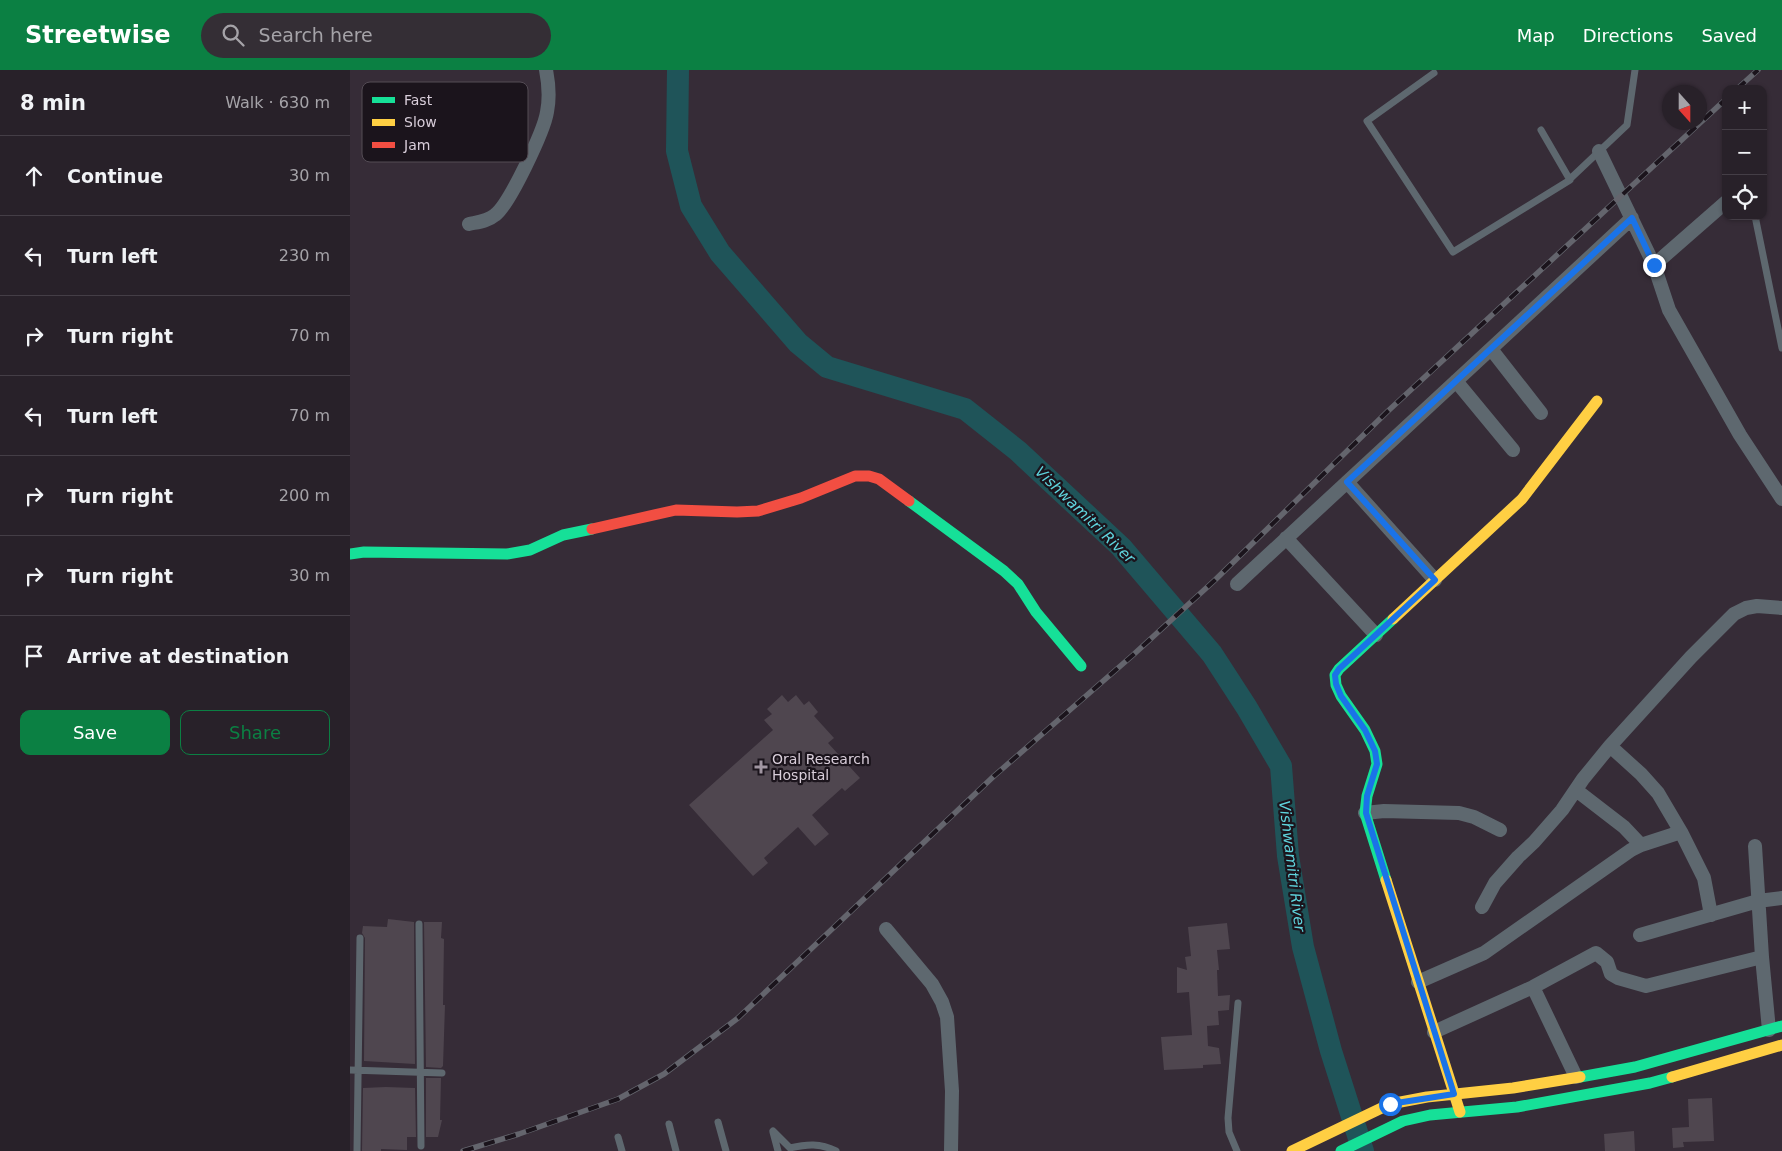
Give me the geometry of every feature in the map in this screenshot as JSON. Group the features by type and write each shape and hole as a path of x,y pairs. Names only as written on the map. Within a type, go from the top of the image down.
{"street":[{"path":"528,160 547,115 550,94 546,70"},
{"path":"1599,151 1654,265 1669,310 1740,435 1781,494"},
{"path":"469,224 486,220 501,210 527,162"},
{"path":"1654,265 1722,206"},
{"path":"1237,584 1632,218"},
{"path":"1491,349 1541,413"},
{"path":"1456,381 1514,450"},
{"path":"1460,1112 1366,813 1367,796 1377,764 1375,751 1365,730 1341,696 1336,684 1335,675 1376,634 1522,499 1597,401"},
{"path":"350,554 364,552 518,553 540,546 563,535 676,510 745,512 766,509 855,476 866,475 882,481 1004,571 1018,584 1036,612 1082,666"},
{"path":"1347,482 1435,580"},
{"path":"1286,538 1376,634"},
{"path":"1482,907 1495,883 1562,810 1610,746 1691,657 1734,614 1746,608 1757,606 1782,608"},
{"path":"1610,746 1650,783 1658,793 1681,832 1704,878 1711,915"},
{"path":"1576,790 1624,827 1641,845"},
{"path":"1366,813 1384,811 1459,813 1474,817 1500,830"},
{"path":"1418,982 1484,953 1641,845 1681,832"},
{"path":"1292,1151 1390,1104 1454,1094 1513,1088 1636,1067 1776,1028 1762,957 1754,846"},
{"path":"1640,935 1758,901 1782,898"},
{"path":"886,929 932,984 942,1002 947,1017 952,1091 951,1151"},
{"path":"1434,1032 1533,987 1596,953 1607,962 1611,974 1618,978 1646,986 1762,957"},
{"path":"1533,987 1576,1078"},
{"path":"1341,1151 1403,1122 1430,1114 1517,1107 1650,1083 1782,1045"}],"lane":[{"path":"1435,71 1367,121 1453,252 1570,178 1627,125 1635,70"},
{"path":"1541,130 1570,178"},
{"path":"1756,220 1782,348"},
{"path":"419,924 421,1146"},
{"path":"358,1151 360,938"},
{"path":"1237,1151 1229,1132 1228,1118 1238,1003"},
{"path":"350,1070 442,1073"},
{"path":"718,1122 726,1151"},
{"path":"669,1124 676,1151"},
{"path":"778,1151 773,1131 790,1148 807,1144 833,1150"},
{"path":"618,1137 622,1151"}],"building":[{"path":"782,695 788,702 796,695 804,705 809,701 818,712 814,716 834,738 828,743 860,778 845,791 842,788 812,815 829,834 815,846 798,827 764,858 768,863 753,876 689,805 773,730 764,720 772,714 767,709"},
{"path":"388,919 414,922 415,1064 364,1061 365,938 362,933 363,926 387,927"},
{"path":"424,922 442,922 441,938 444,939 443,1005 445,1005 443,1066 441,1068 426,1067"},
{"path":"1227,923 1230,949 1217,950 1219,970 1217,970 1218,996 1230,995 1229,1010 1218,1011 1219,1025 1207,1026 1208,1046 1219,1048 1221,1064 1203,1065 1203,1068 1164,1070 1161,1037 1192,1035 1189,992 1177,993 1177,967 1187,970 1185,957 1191,956 1188,927"},
{"path":"426,1078 441,1078 440,1120 442,1120 438,1137 426,1137"},
{"path":"363,1088 415,1088 416,1137 407,1137 407,1150 381,1149 381,1151 362,1151"},
{"path":"1712,1098 1714,1141 1683,1142 1684,1147 1673,1148 1672,1128 1689,1127 1688,1099"},
{"path":"1634,1131 1635,1151 1605,1151 1604,1134"}],"waterway":[{"name":"Vishwamitri River","path":"678,70 677,151 691,206 720,253 798,343 827,367 965,409 1018,451 1121,547 1212,654 1247,708 1281,766 1288,856 1303,947 1331,1051 1363,1151"}],"railway":[{"path":"1741,85 1758,70"},
{"path":"463,1151 519,1134 618,1099 664,1074 738,1018 994,776 1133,655 1215,580 1388,411 1722,103"}],"traffic: fast":[{"path":"909,501 1004,571 1018,584 1036,612 1081,666"},
{"path":"350,554 364,552 507,554 530,550 563,535 592,529"},
{"path":"1386,880 1365,813 1367,796 1377,764 1375,751 1365,730 1341,696 1336,685 1335,675 1339,669 1393,619"},
{"path":"1580,1077 1635,1067 1782,1026"},
{"path":"1341,1151 1403,1121 1430,1115 1517,1107 1650,1083 1672,1077"}],"traffic: slow":[{"path":"1393,619 1522,499 1597,401"},
{"path":"1386,880 1460,1112"},
{"path":"1672,1077 1782,1045"},
{"path":"1292,1151 1390,1104 1427,1097 1513,1088 1580,1077"}],"traffic: jam":[{"path":"592,529 676,510 758,511 801,498 855,476 869,476 879,479 909,501"}],"place":[{"name":"Oral Research Hospital","path":"761,767"}],"route":[{"path":"1390,1104 1454,1094 1366,813 1367,796 1377,764 1375,751 1370,738 1341,696 1336,684 1335,675 1339,669 1435,580 1347,482 1632,218 1654,265"}]}
